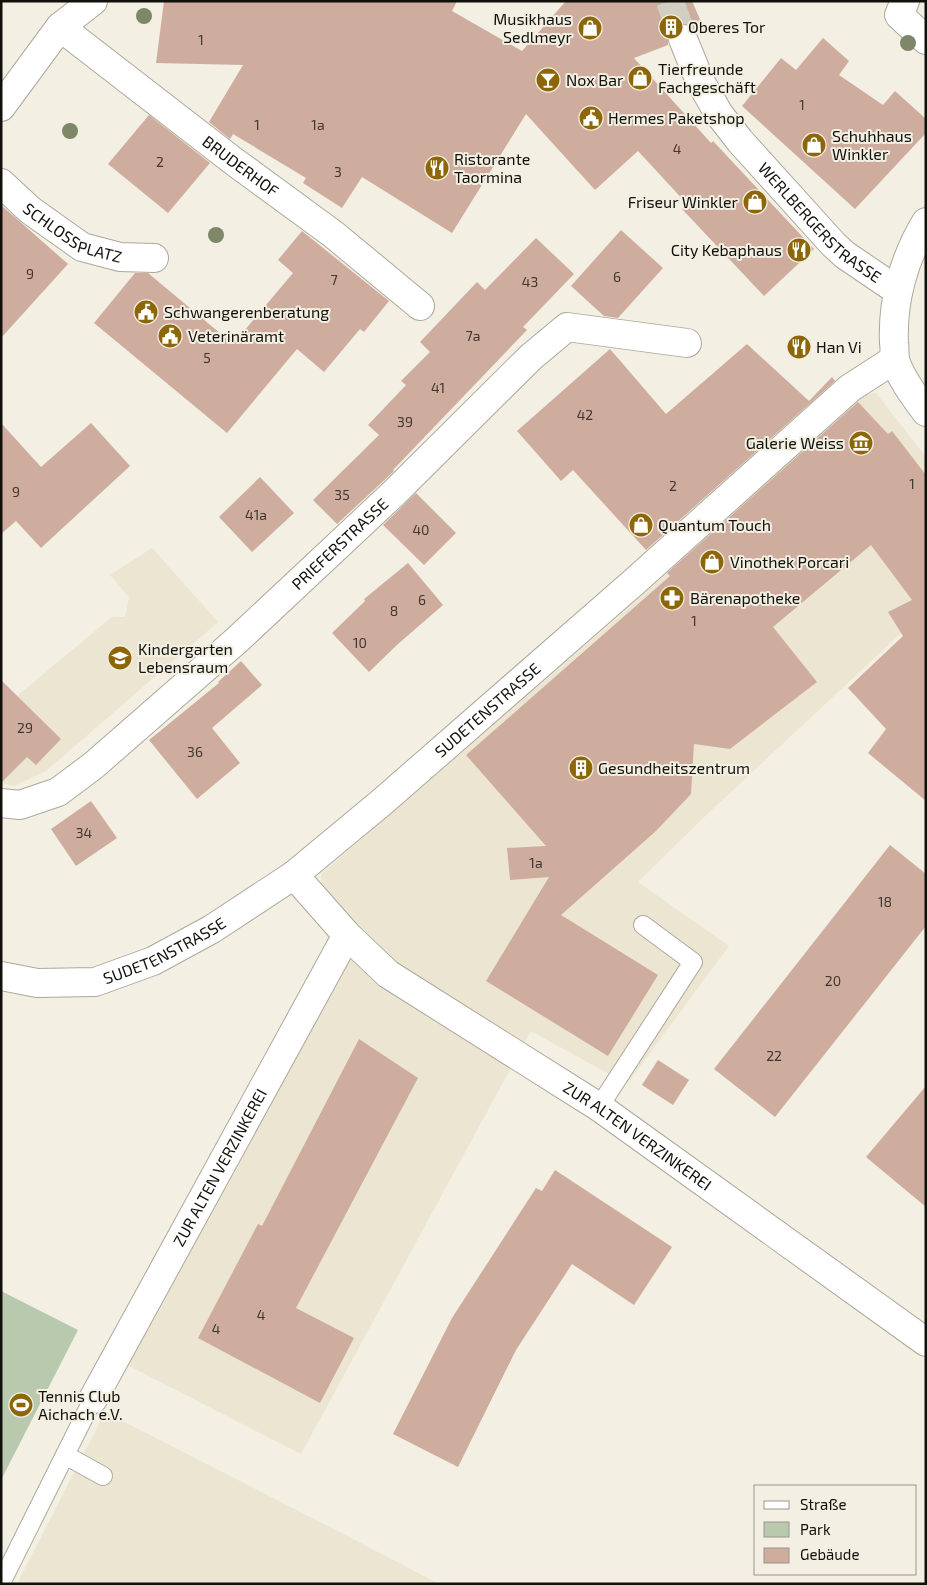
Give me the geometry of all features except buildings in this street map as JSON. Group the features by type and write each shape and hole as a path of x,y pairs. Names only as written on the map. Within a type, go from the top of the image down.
{"street":[{"path":"1,107 60,28 93,1"},
{"path":"902,8 926,40"},
{"name":"BRUDERHOF","path":"60,28 232,160 333,234 420,306"},
{"name":"WERLBERGERSTRASSE","path":"683,39 700,81 719,114 740,141 833,244 845,255 898,291 894,326 895,359 910,391 926,412"},
{"name":"SCHLOSSPLATZ","path":"1,183 30,210 82,247 120,257 154,258"},
{"path":"898,291 912,250 926,222"},
{"name":"PRIEFERSTRASSE","path":"1,803 20,805 58,792 94,764 237,640 394,493 531,357 567,328 686,343"},
{"name":"SUDETENSTRASSE","path":"1,976 37,983 95,982 153,961 212,929 294,874 382,802 627,589 850,388 895,359"},
{"name":"ZUR ALTEN VERZINKEREI","path":"294,874 346,935 388,974 599,1107 926,1342"},
{"name":"ZUR ALTEN VERZINKEREI","path":"93,1399 346,935"}],"lane":[{"path":"599,1107 693,962 643,925"},
{"path":"1,1584 93,1399"},
{"path":"65,1455 103,1476"}],"shaded area":[{"path":"876,393 926,457 926,637 911,624 700,821 638,882 729,946 627,1084 531,1031 301,1454 127,1365 331,985 321,874 613,622 719,526 849,398"},
{"name":"Kindergarten Lebensraum","path":"152,548 218,622 46,771 14,786 1,783 1,695 17,696 112,617 125,617 129,597 110,575"},
{"path":"105,1412 357,1541 439,1584 17,1584"}],"green space":[{"name":"Tennis Club Aichach e.V.","path":"1,1291 78,1330 1,1480"}],"tunnel":[{"path":"670,1 683,39"}],"place":[{"name":"Oberes Tor","path":"671,27"},
{"name":"Musikhaus Sedlmeyr","path":"590,28"},
{"name":"Tierfreunde Fachgeschäft","path":"640,78"},
{"name":"Nox Bar","path":"548,80"},
{"name":"Hermes Paketshop","path":"591,118"},
{"name":"Schuhhaus Winkler","path":"814,145"},
{"name":"Ristorante Taormina","path":"437,168"},
{"name":"Friseur Winkler","path":"755,202"},
{"name":"City Kebaphaus","path":"799,250"},
{"name":"Schwangerenberatung","path":"146,312"},
{"name":"Veterinäramt","path":"170,336"},
{"name":"Han Vi","path":"799,347"},
{"name":"Galerie Weiss","path":"861,443"},
{"name":"Quantum Touch","path":"641,525"},
{"name":"Vinothek Porcari","path":"712,562"},
{"name":"Bärenapotheke","path":"672,598"},
{"name":"Kindergarten Lebensraum","path":"120,658"},
{"name":"Gesundheitszentrum","path":"581,768"},
{"name":"Tennis Club Aichach e.V.","path":"21,1405"}]}
